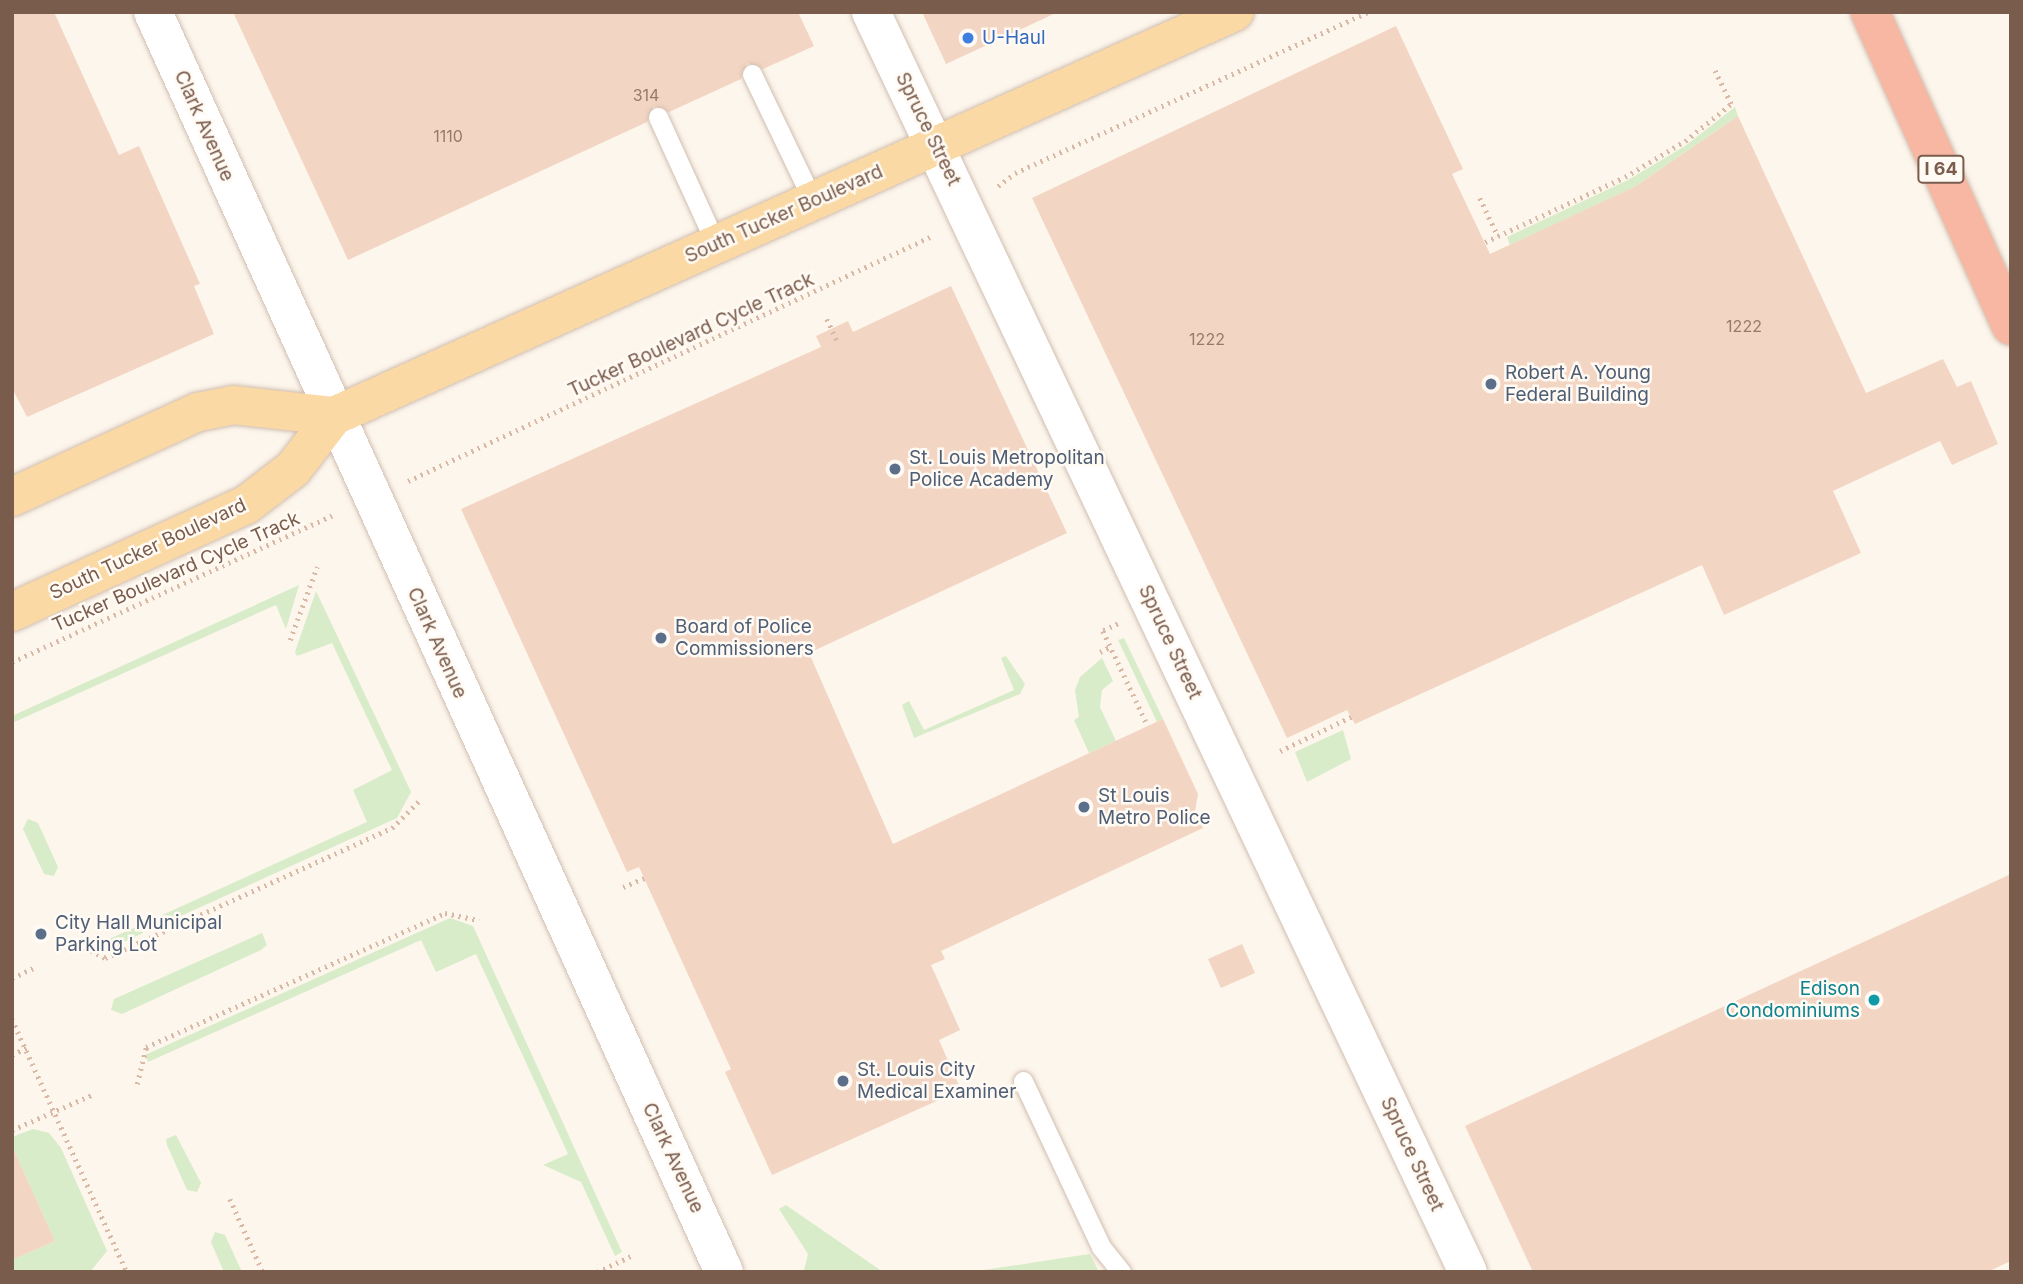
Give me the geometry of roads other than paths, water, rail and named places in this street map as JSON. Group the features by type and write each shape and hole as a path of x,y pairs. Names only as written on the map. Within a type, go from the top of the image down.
{"highway":[{"path":"1863,12 1903,69"},
{"name":"I 64","path":"1870,12 2011,326"},
{"name":"I 64","path":"1878,12 2011,314"}],"main road":[{"name":"South Tucker Boulevard","path":"12,612 246,505 293,469 334,416 1234,12"},
{"path":"12,496 198,412 233,405 334,416"}],"street":[{"name":"Clark Avenue","path":"153,12 724,1272"},
{"name":"Spruce Street","path":"871,12 1468,1272"}],"lane":[{"path":"752,74 813,201"},
{"path":"658,117 716,244"},
{"path":"1023,1081 1101,1247 1121,1272"}],"place":[{"name":"U-Haul","path":"968,38"},
{"name":"Robert A. Young Federal Building","path":"1491,384"},
{"name":"St. Louis Metropolitan Police Academy","path":"895,469"},
{"name":"Board of Police Commissioners","path":"661,638"},
{"name":"St Louis Metro Police","path":"1084,807"},
{"name":"City Hall Municipal Parking Lot","path":"41,934"},
{"name":"Edison Condominiums","path":"1874,1000"},
{"name":"St. Louis City Medical Examiner","path":"843,1081"}]}
